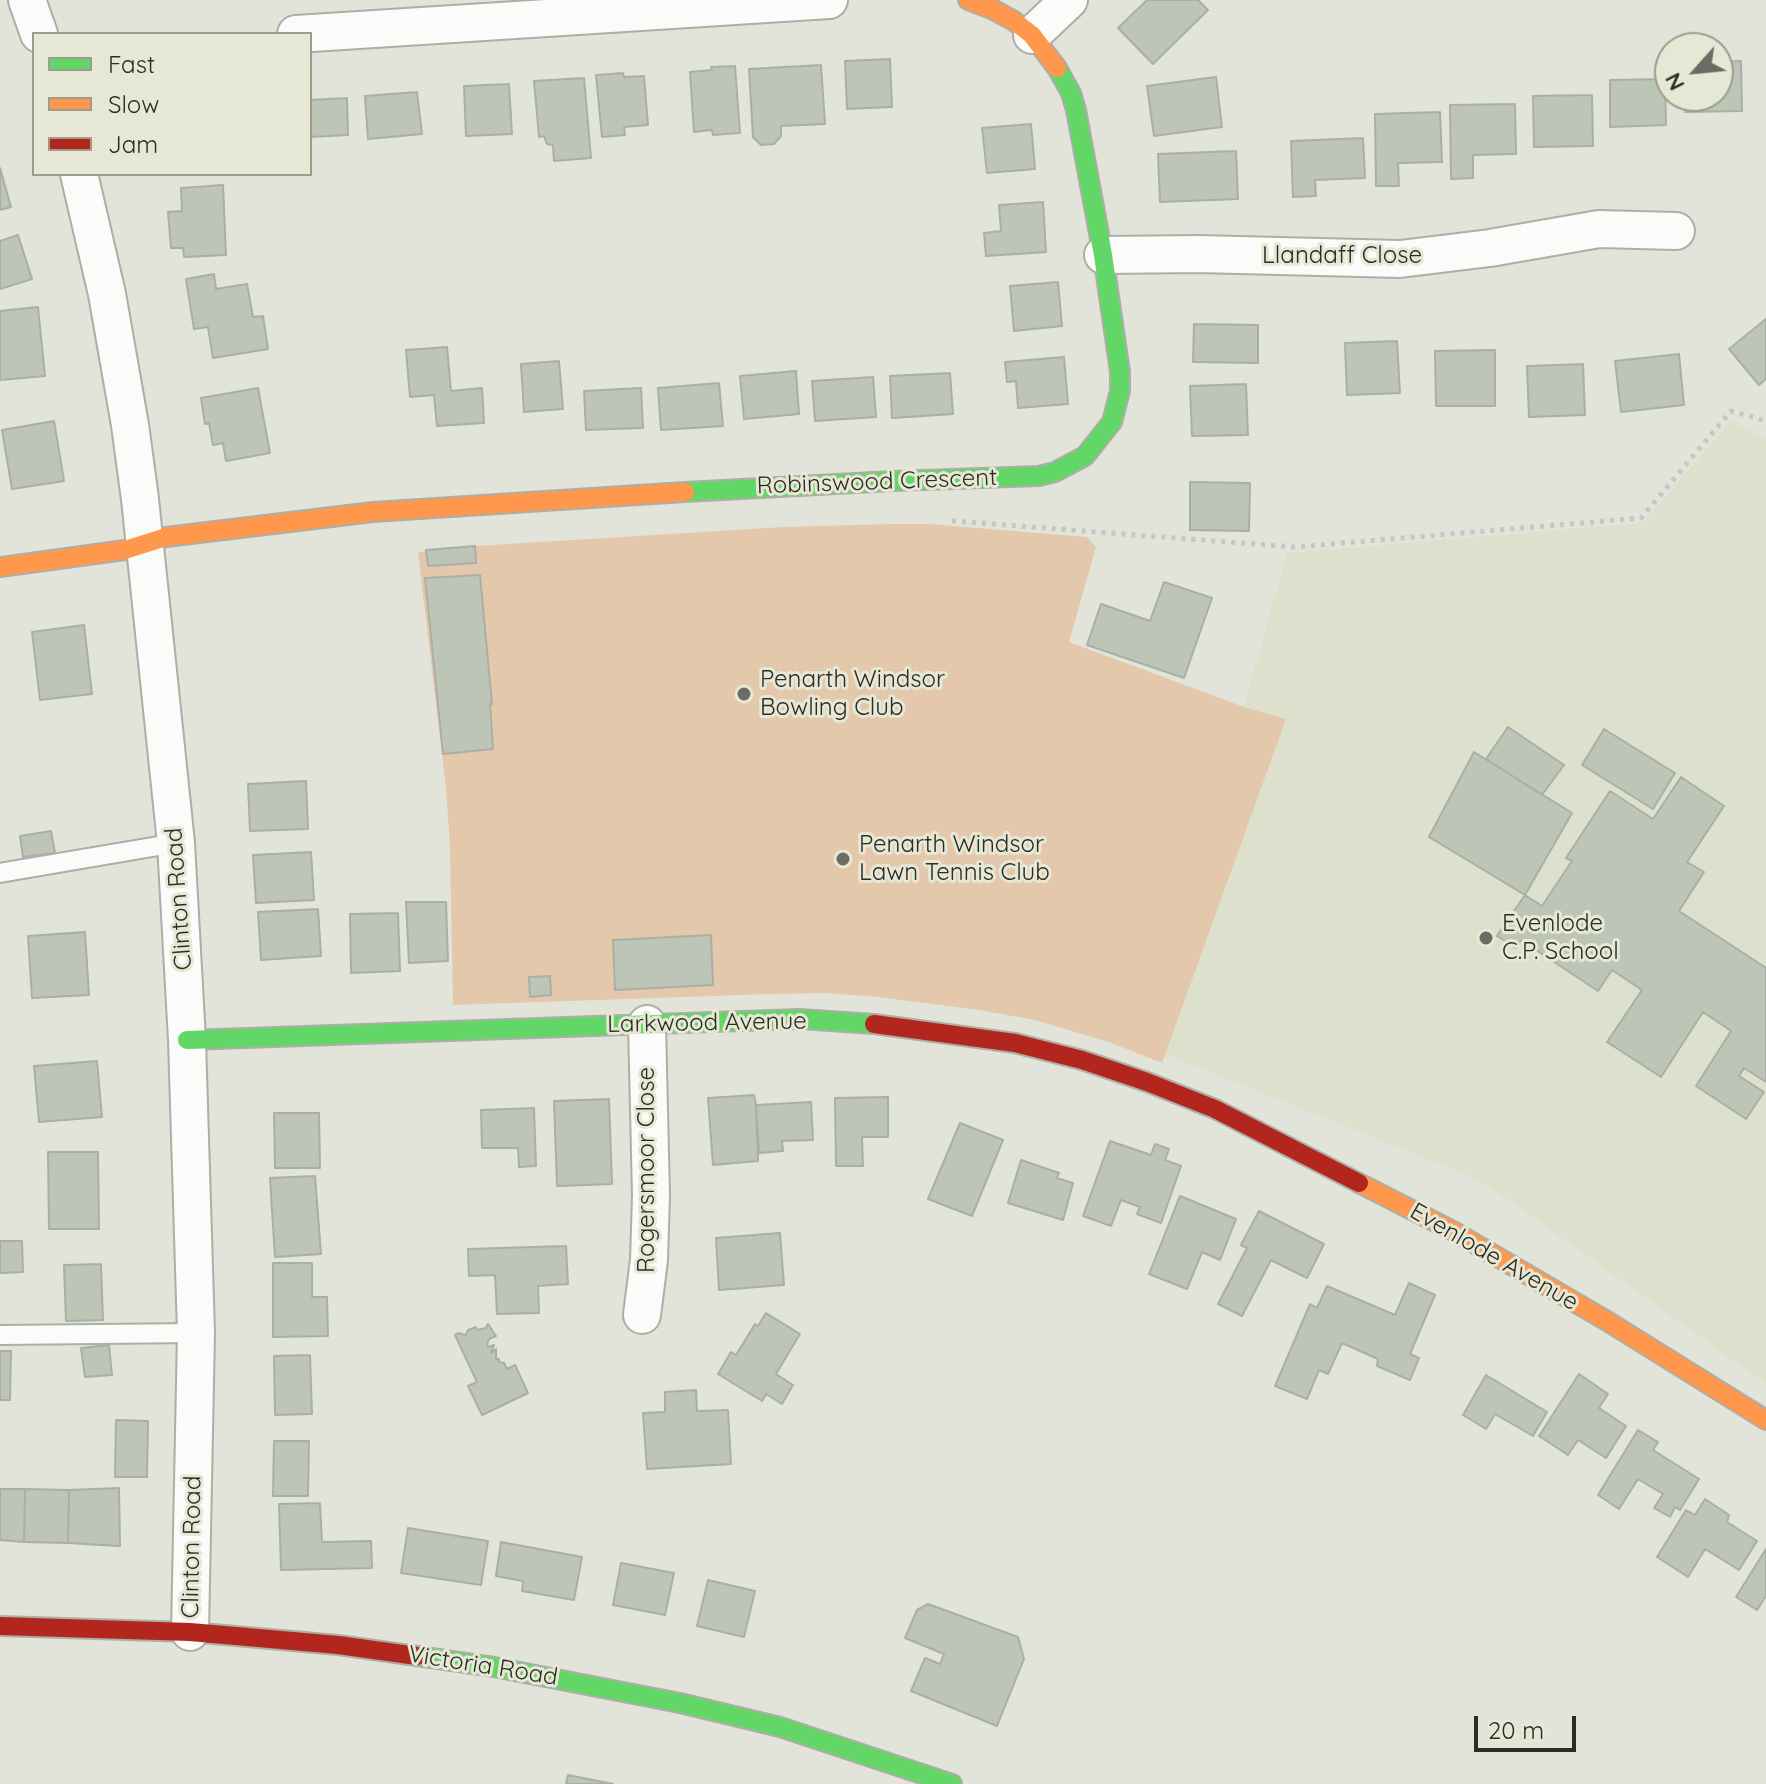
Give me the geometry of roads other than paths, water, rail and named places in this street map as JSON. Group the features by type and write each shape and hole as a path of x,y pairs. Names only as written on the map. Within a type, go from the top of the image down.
{"street":[{"path":"27,0 38,32"},
{"path":"312,33 829,0"},
{"name":"Robinswood Crescent","path":"0,567 125,550 166,537 294,521 450,506 795,485 1039,476 1078,460 1093,447 1112,422 1120,391 1120,372 1103,255 1076,110 1071,93 1051,58 1032,35 994,10 968,0"},
{"path":"1032,35 1069,0"},
{"name":"Clinton Road","path":"79,176 118,357 138,484 176,843 187,1040 196,1333 190,1632"},
{"name":"Llandaff Close","path":"1103,255 1400,259 1599,229 1676,231"},
{"name":"Larkwood Avenue","path":"187,1040 800,1019 897,1026 1015,1043 1082,1060 1215,1109"},
{"name":"Rogersmoor Close","path":"642,1315 649,1260 651,1196 647,1024"},
{"name":"Evenlode Avenue","path":"1215,1109 1453,1231 1607,1321 1766,1420"},
{"name":"Victoria Road","path":"0,1626 190,1632 338,1645 494,1667 586,1683 780,1727 952,1784"}],"lane":[{"path":"0,873 176,843"},
{"path":"0,1335 196,1333"}],"place":[{"name":"Penarth Windsor Bowling Club","path":"744,694"},
{"name":"Penarth Windsor Lawn Tennis Club","path":"843,859"},
{"name":"Evenlode C.P. School","path":"1486,938"}]}
